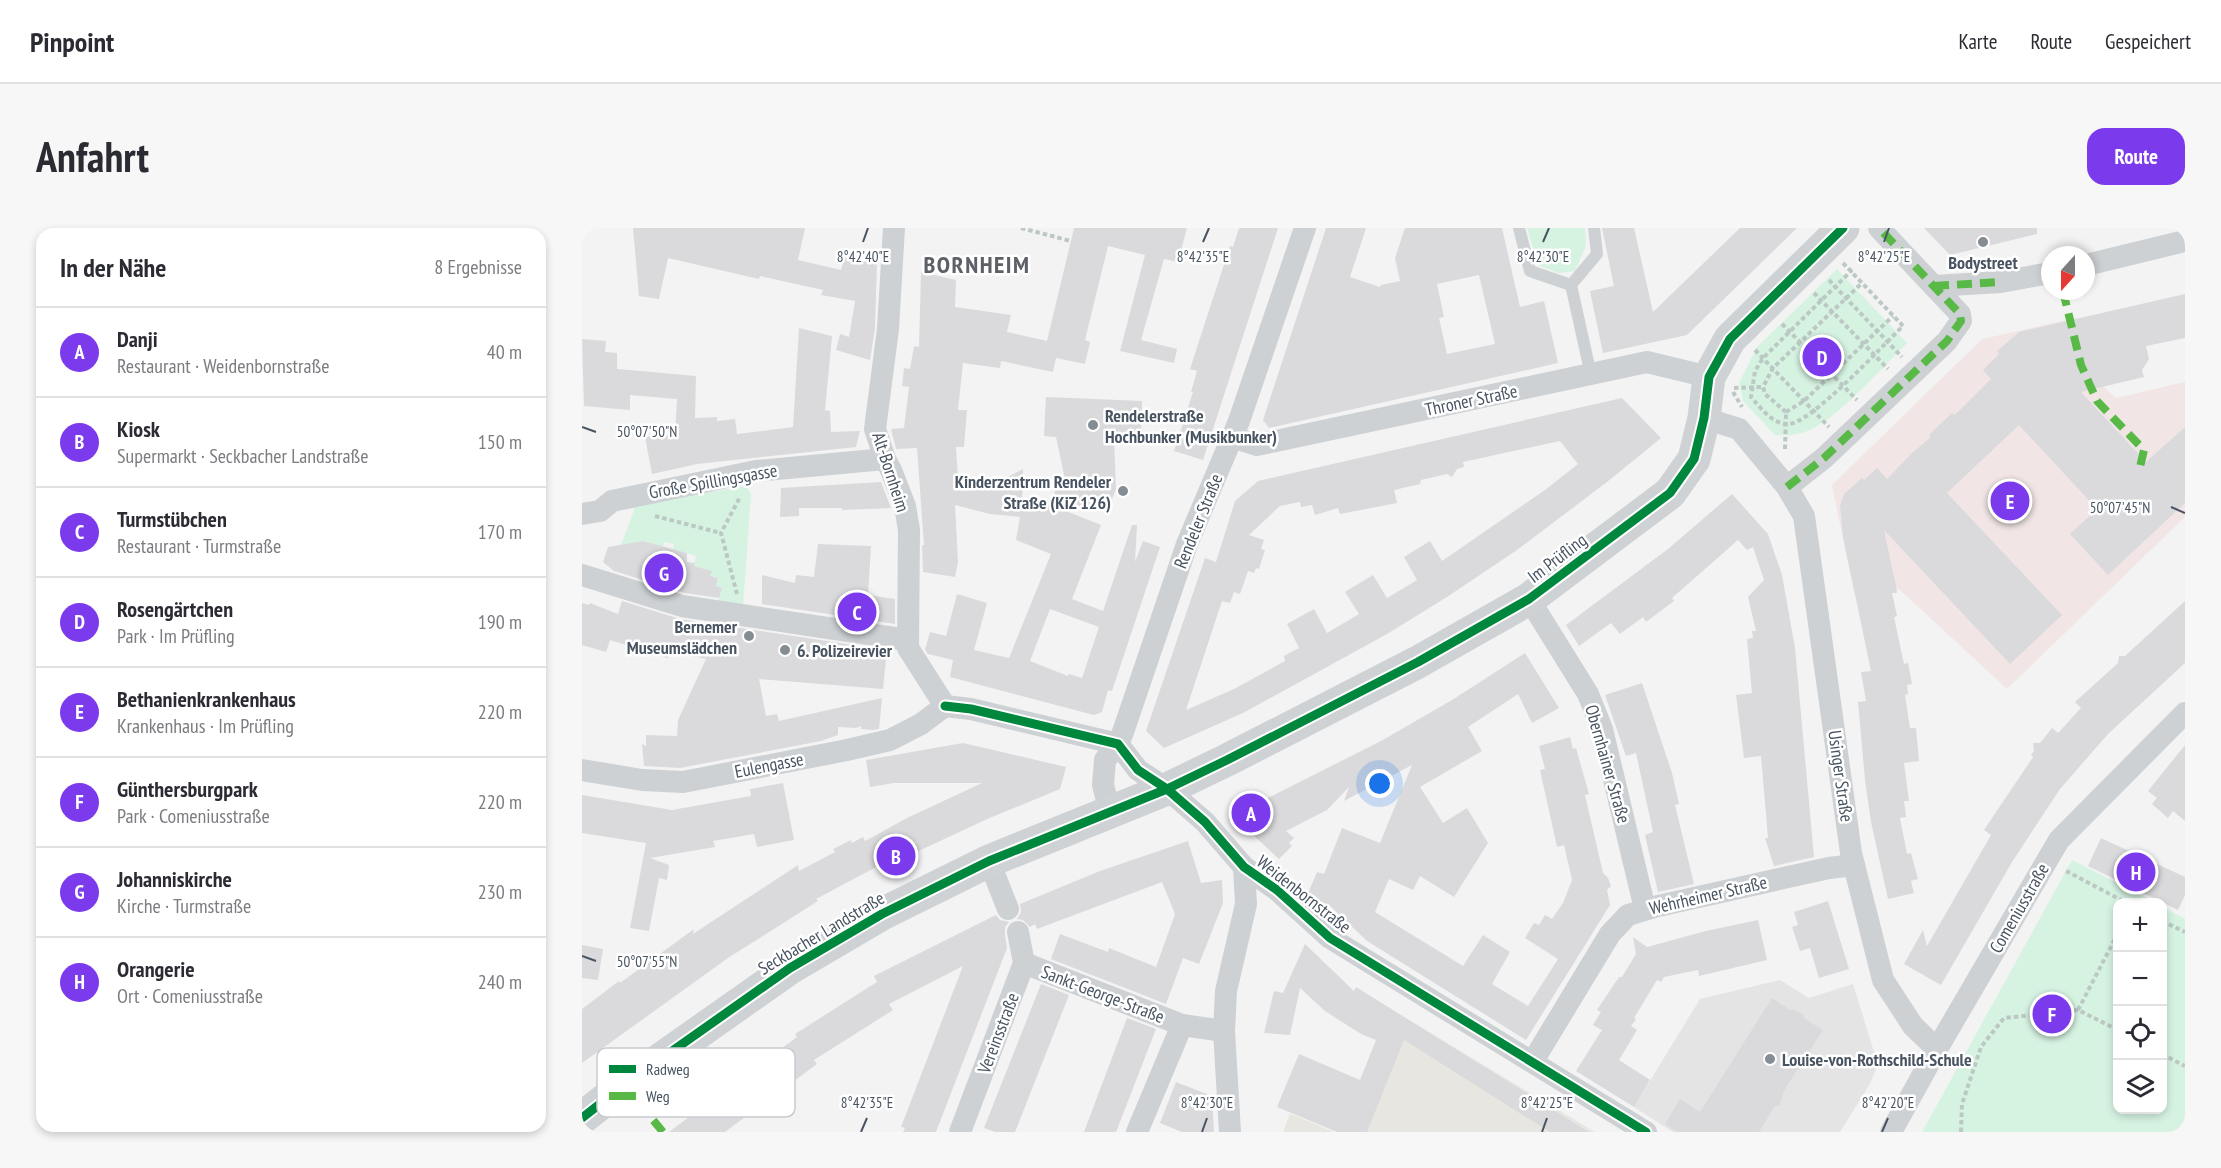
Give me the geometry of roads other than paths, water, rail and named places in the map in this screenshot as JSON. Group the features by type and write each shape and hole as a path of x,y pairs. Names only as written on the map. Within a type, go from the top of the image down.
{"main road":[{"name":"Im Prüfling","path":"1167,789 1418,662 1529,599 1670,493 1694,459 1704,418 1720,382 1730,339 1841,244"},
{"name":"Seckbacher Landstraße","path":"676,1048 790,968 882,915 989,861 1167,789"},
{"name":"Seckbacher Landstraße","path":"582,1118 597,1106"}],"street":[{"name":"Alt-Bornheim","path":"894,228 888,329 875,429 905,506 909,530 908,648 945,706"},
{"name":"Rendeler Straße","path":"1110,813 1103,785 1105,760 1118,744 1187,544 1232,438 1305,228"},
{"path":"1704,418 1739,429 1787,487 1824,458 1957,329 1962,321 1960,314 1879,228"},
{"path":"2095,261 2152,238 2185,240 2183,228"},
{"path":"1934,286 2001,282 2041,275"},
{"name":"Throner Straße","path":"1232,438 1257,445 1647,362 1720,382"},
{"name":"Große Spillingsgasse","path":"582,514 600,511 612,501 756,471 885,459"},
{"name":"Usinger Straße","path":"1787,487 1804,516 1854,865 1883,980 1913,1026 1937,1049"},
{"path":"582,575 682,606 908,640"},
{"name":"Obernhainer Straße","path":"1529,599 1588,694 1602,729 1645,909"},
{"path":"945,706 971,709 1118,744"},
{"name":"Eulengasse","path":"582,770 642,780 683,782 890,740 921,724 945,706"},
{"name":"Comeniusstraße","path":"1891,1132 2059,840 2185,713"},
{"name":"Weidenbornstraße","path":"1118,744 1138,770 1167,789 1205,822 1244,867 1277,890 1329,938 1646,1132"},
{"path":"989,861 1008,909"},
{"name":"Wehrheimer Straße","path":"1533,1061 1610,934 1628,915 1645,909 1829,868 1854,865"},
{"path":"1230,1132 1224,1031 1226,991 1246,904 1244,867"},
{"path":"1018,932 1024,963"},
{"name":"Sankt-George-Straße","path":"1024,963 1182,1025 1224,1031"},
{"name":"Vereinsstraße","path":"960,1132 1024,963"},
{"path":"1137,1132 1182,1025"}],"lane":[{"path":"1520,228 1530,271 1570,285"},
{"path":"1570,285 1597,254 1594,228"},
{"path":"1570,285 1591,375"}],"place":[{"name":"Bodystreet","path":"1983,242"},
{"name":"Rosengärtchen","path":"1822,357"},
{"name":"Rendelerstraße Hochbunker (Musikbunker)","path":"1093,425"},
{"name":"Kinderzentrum Rendeler Straße (KiZ 126)","path":"1123,491"},
{"name":"Bethanienkrankenhaus","path":"2010,501"},
{"name":"Johanniskirche","path":"664,573"},
{"name":"Turmstübchen","path":"857,612"},
{"name":"Bernemer Museumslädchen","path":"749,636"},
{"name":"6. Polizeirevier","path":"785,650"},
{"name":"Danji","path":"1251,813"},
{"name":"Kiosk","path":"896,856"},
{"name":"Orangerie","path":"2136,872"},
{"name":"Günthersburgpark","path":"2052,1014"},
{"name":"Louise-von-Rothschild-Schule","path":"1770,1059"}],"district":[{"name":"BORNHEIM","path":"977,264"}]}
